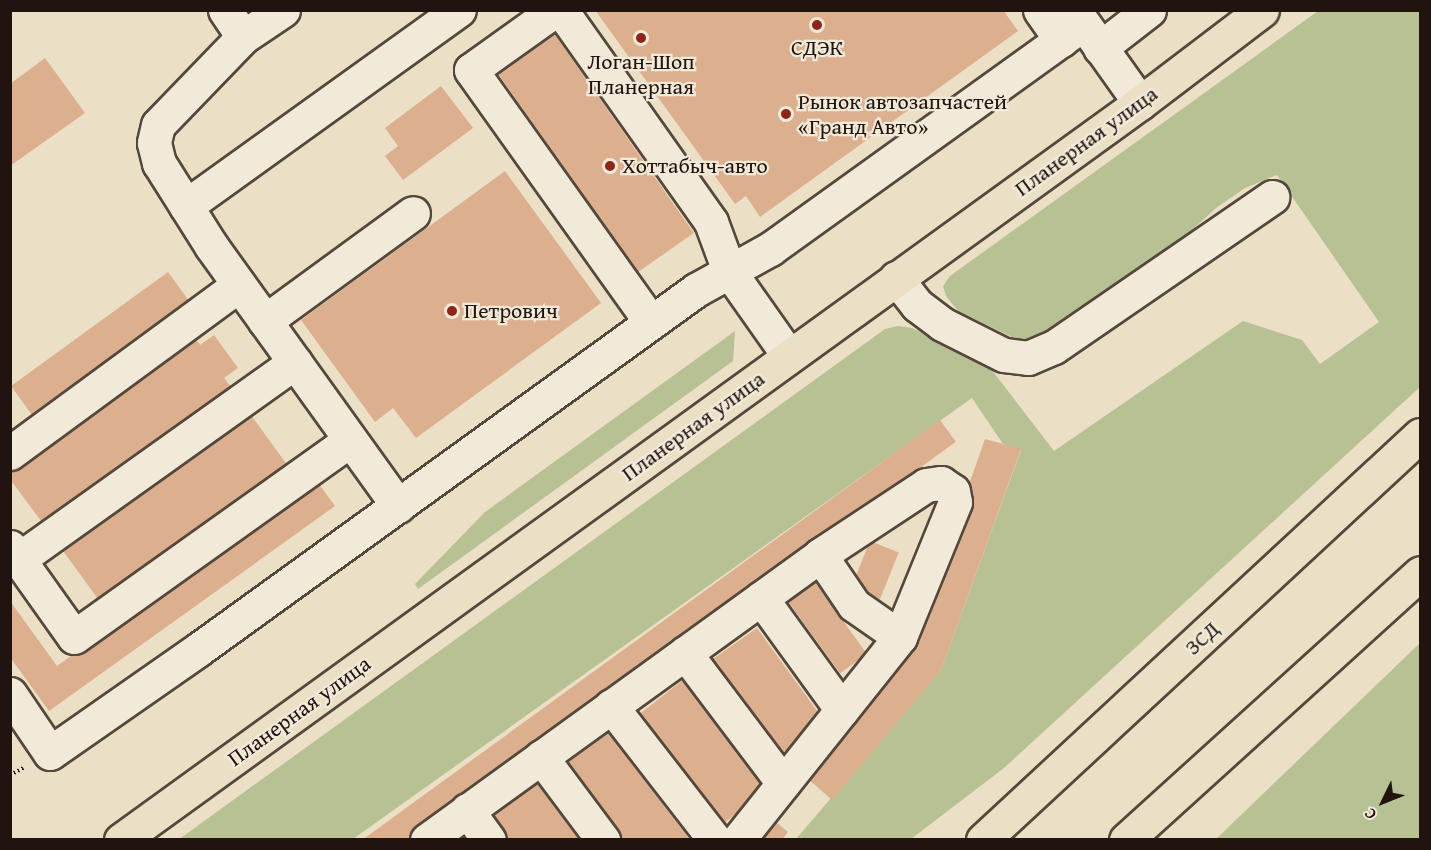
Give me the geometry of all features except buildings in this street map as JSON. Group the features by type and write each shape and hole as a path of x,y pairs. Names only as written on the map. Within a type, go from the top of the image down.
{"main road":[{"name":"Планерная улица","path":"121,840 1140,103 1262,10"},
{"name":"ЗСД","path":"983,840 1420,435"},
{"path":"1126,840 1420,573"}],"lane":[{"path":"225,10 243,37"},
{"path":"284,10 243,37 158,125 154,144 159,163 239,285 398,506"},
{"path":"186,206 459,10"},
{"path":"555,10 471,70 651,322"},
{"path":"561,10 711,222 729,271 789,356"},
{"path":"1040,10 1080,30 1140,103"},
{"path":"10,694 50,753 200,650 696,290 770,249 1080,30 1149,10"},
{"path":"896,278 917,305 942,324 1004,355 1028,358 1054,347 1272,196"},
{"path":"265,321 413,213"},
{"path":"10,453 239,285"},
{"path":"294,362 15,553 74,637 350,440"},
{"path":"427,840 820,555 926,485 941,483 953,491 955,502 900,637 738,840"},
{"path":"820,555 854,605 900,637"},
{"path":"761,598 842,710"},
{"path":"685,653 783,783"},
{"path":"611,706 715,840"},
{"path":"541,757 603,840"},
{"path":"467,810 489,840"}],"green space":[{"path":"1318,11 1420,11 1420,387 1004,768 911,839 796,839 941,670 1021,450 1003,444 972,398 353,839 178,840 885,329 898,326 912,328 988,365 1054,451 1243,321 1302,340 1320,364 1379,322 1277,175 1245,188 1216,208 1177,244 1053,332 1033,340 1022,342 958,311 946,296 943,286 950,276"},
{"path":"735,331 733,361 418,589 415,584 485,512"},
{"path":"1420,643 1420,839 1216,839"}],"place":[{"name":"СДЭК","path":"817,25"},
{"name":"Логан-Шоп Планерная","path":"641,38"},
{"name":"Рынок автозапчастей «Гранд Авто»","path":"786,114"},
{"name":"Хоттабыч-авто","path":"610,166"},
{"name":"Петрович","path":"452,311"}]}
